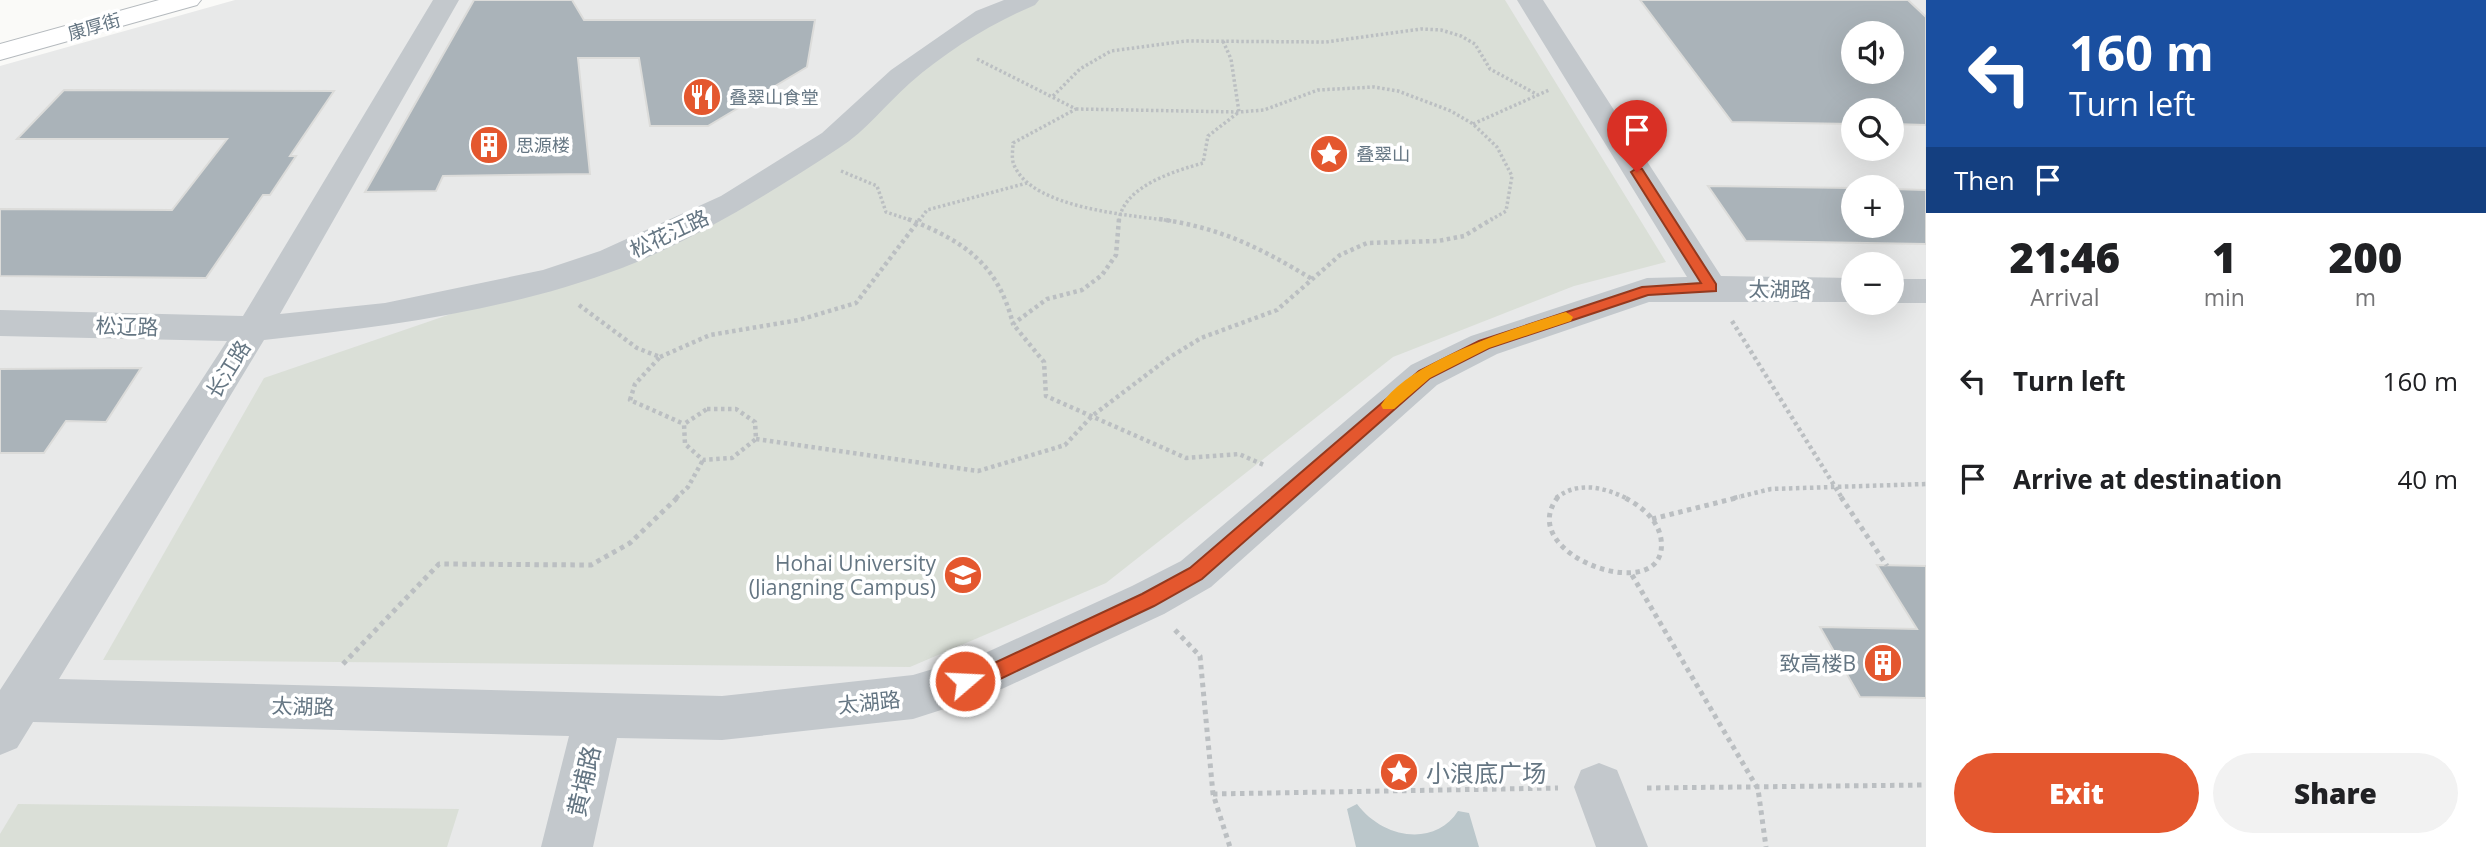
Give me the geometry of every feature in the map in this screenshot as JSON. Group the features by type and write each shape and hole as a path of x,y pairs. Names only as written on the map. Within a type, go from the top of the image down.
{"main road":[{"name":"康厚街","path":"0,52 188,0"}],"street":[{"name":"长江路","path":"10,716 253,329 446,0"},
{"name":"松花江路","path":"253,329 385,315 548,281 612,259 732,203 833,139 901,76 985,17 1026,0"},
{"path":"1530,0 1711,288"},
{"name":"太湖路","path":"10,716 304,706 722,718 914,697 991,673 1148,600 1196,574 1424,374 1484,345 1647,290 1841,290"},
{"path":"1904,290 1926,291"},
{"name":"松辽路","path":"0,323 253,329"},
{"name":"黄埔路","path":"568,847 598,716"},
{"path":"1599,788 1622,847"}],"path":[{"path":"1053,96 1080,68 1111,51 1186,41 1326,42 1421,29 1441,30 1461,36 1475,44 1490,69 1538,95"},
{"path":"1223,41 1231,59 1240,112"},
{"path":"684,424 685,444 704,460 732,458 756,439 978,471 1065,445 1092,416 1170,357 1201,338 1277,310 1340,255 1367,243 1438,241 1464,236 1506,211 1512,176 1497,147 1474,124 1451,111 1398,91 1374,87 1318,90 1264,110 1240,112 1076,109 1005,71 944,46"},
{"path":"1474,124 1553,89 1584,88"},
{"path":"1076,109 1013,144 1014,164 1027,183 1073,204 1119,216 1207,228 1280,259 1312,279"},
{"path":"1013,324 1047,299 1082,290 1102,275 1116,255 1119,216 1127,202 1161,175 1203,163 1208,136 1240,112"},
{"path":"806,156 877,186 886,212 919,222 978,255 1010,301 1013,324 1044,362 1046,396 1186,458 1239,454 1301,481"},
{"path":"684,424 630,400 635,384 660,357 710,335 799,320 856,303 927,211 1027,183"},
{"path":"548,281 637,348 660,357"},
{"path":"1711,288 1833,485 1887,566"},
{"path":"684,424 707,409 736,409 755,422 756,439"},
{"path":"304,706 439,564 591,565 631,543 688,487 704,460"},
{"path":"1652,519 1771,489 1926,484"},
{"path":"1594,487 1621,495 1652,519 1661,534 1663,548 1659,561 1649,570 1632,575 1594,568 1562,545 1552,531 1548,517 1550,504 1558,495 1570,488 1594,487"},
{"path":"1632,575 1758,789 1766,847"},
{"path":"1148,600 1200,656 1213,794 1230,847"},
{"path":"1213,794 1926,785"}],"shaded area":[{"name":"Hohai University (Jiangning Campus)","path":"235,0 1926,0 1926,847 0,847 0,66"},
{"path":"1026,0 1505,0 1666,262 1574,286 1393,357 1106,583 910,667 103,660 264,378 547,281 732,203 901,76"},
{"path":"18,804 459,809 447,847 0,847 0,834"},
{"path":"1357,804 1381,825 1409,834 1436,830 1458,811 1469,813 1479,847 1356,847 1347,809"}],"building":[{"path":"474,0 572,0 584,20 815,20 807,67 708,126 650,126 639,58 578,58 590,174 443,176 436,191 365,192"},
{"path":"1640,0 1908,0 1926,17 1926,125 1904,124 1904,98 1841,98 1841,124 1732,122"},
{"path":"64,90 334,91 290,156 296,156 270,195 263,195 206,278 0,276 0,209 172,210 227,139 17,139"},
{"path":"1708,186 1841,188 1841,238 1904,238 1904,189 1926,190 1926,244 1746,241"},
{"path":"141,368 106,422 66,421 44,453 0,453 0,369"},
{"name":"致高楼B","path":"1877,565 1926,566 1926,698 1860,697 1820,627 1917,629"}],"slow traffic":[{"path":"1389,405 1424,374 1484,345 1566,317"}],"place":[{"name":"叠翠山食堂","path":"702,97"},
{"name":"思源楼","path":"489,145"},
{"name":"叠翠山","path":"1329,154"},
{"name":"Hohai University (Jiangning Campus)","path":"963,575"},
{"name":"致高楼B","path":"1883,663"},
{"name":"小浪底广场","path":"1399,772"}],"route":[{"path":"965,681 991,673 1148,600 1196,574 1424,374 1484,345 1647,290 1711,288 1637,172"}]}
